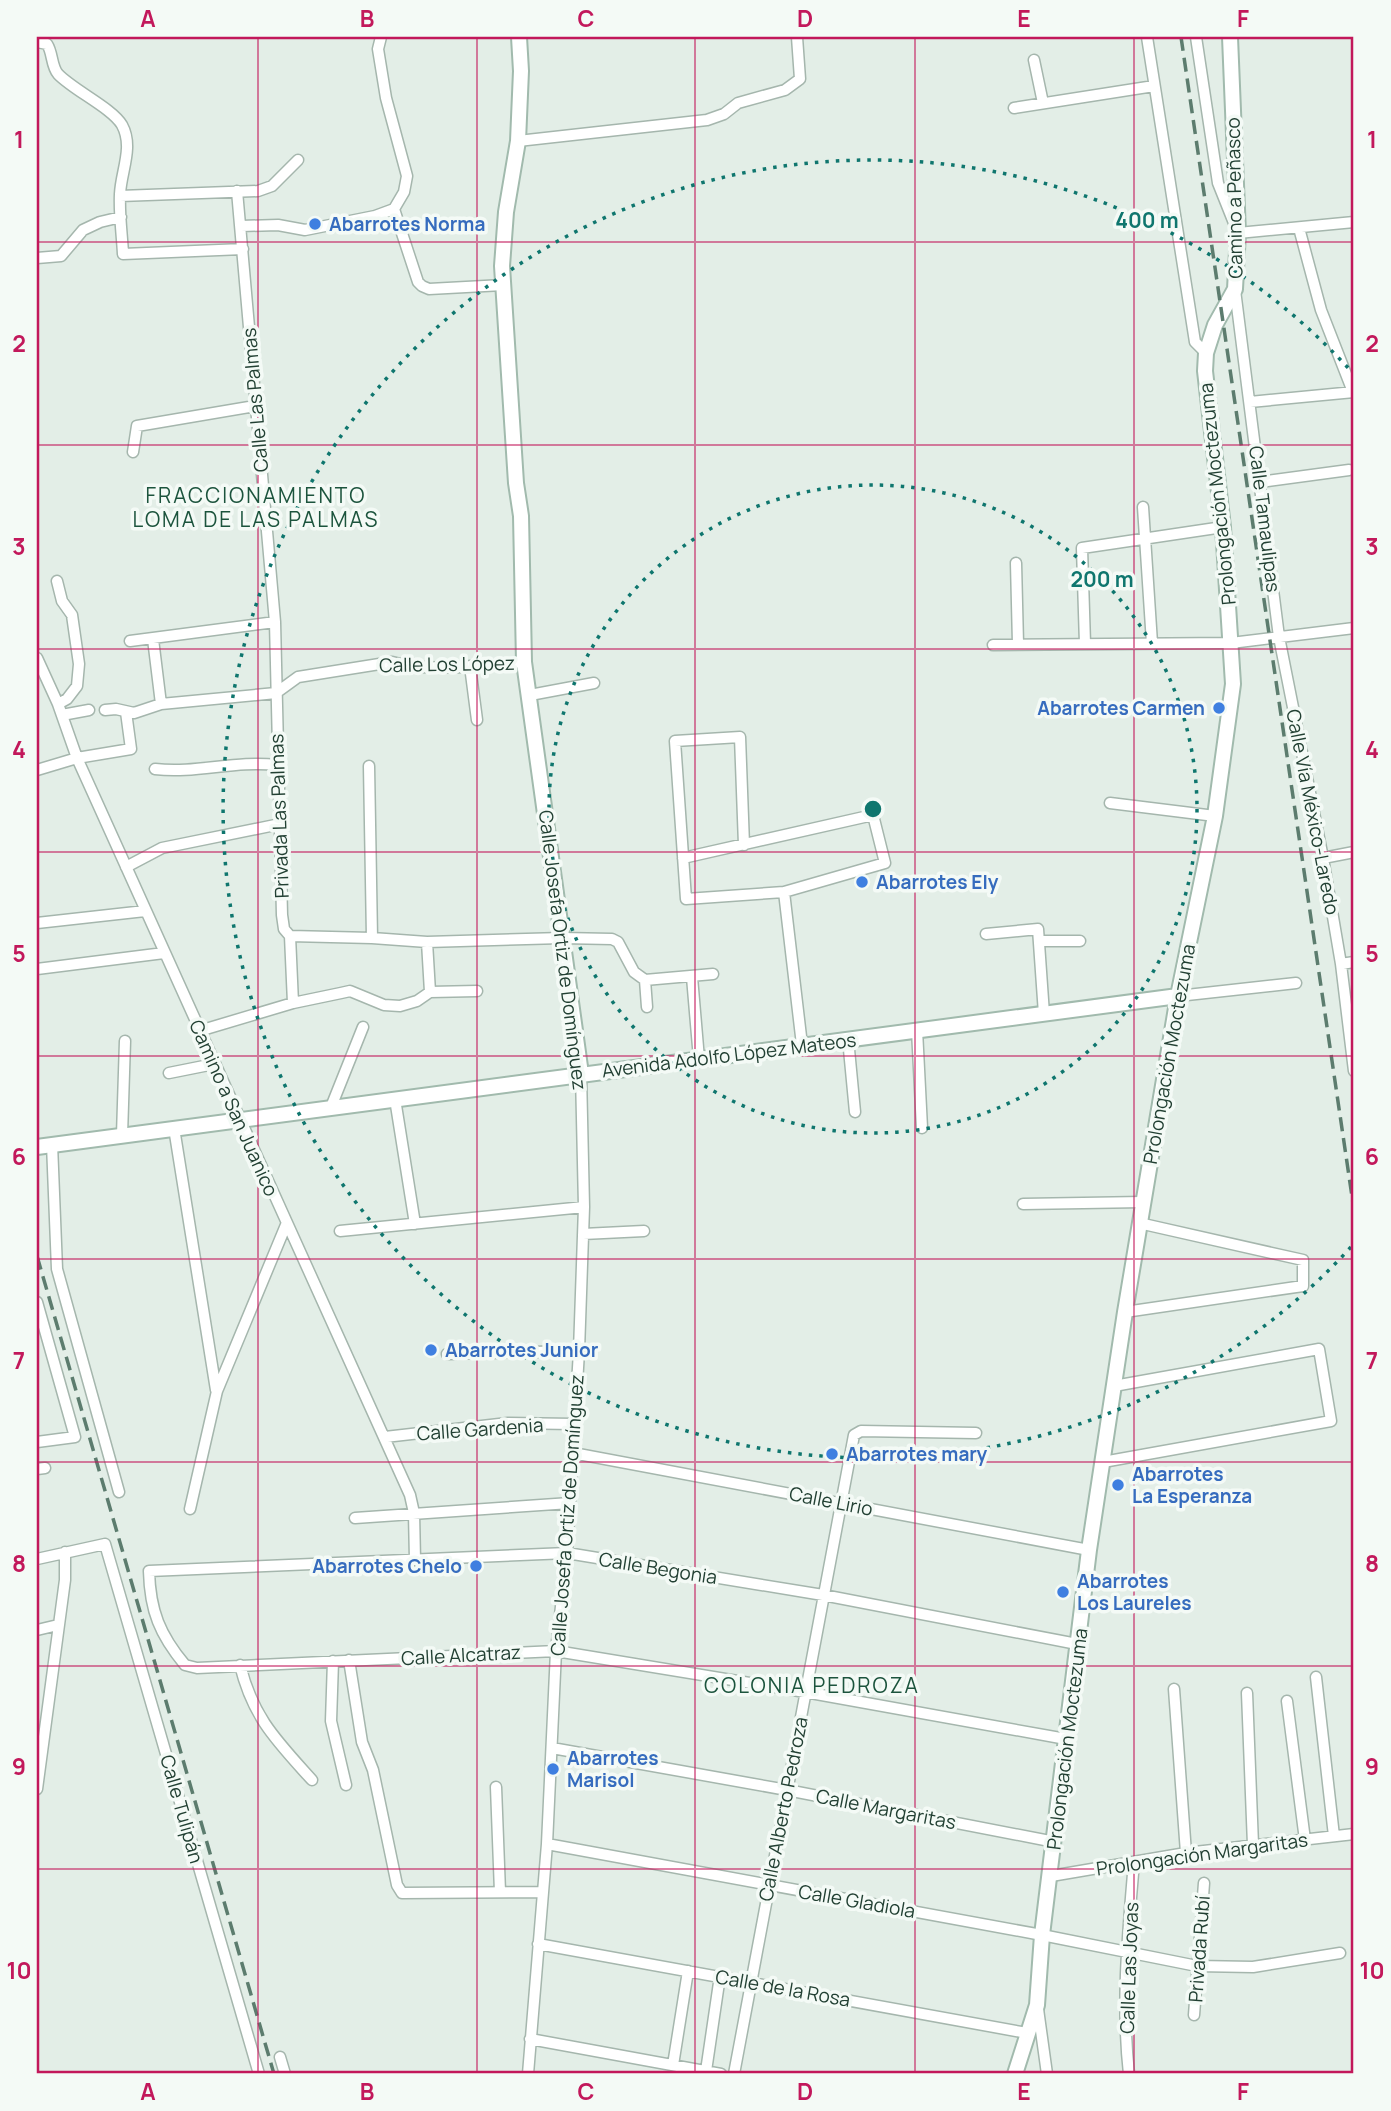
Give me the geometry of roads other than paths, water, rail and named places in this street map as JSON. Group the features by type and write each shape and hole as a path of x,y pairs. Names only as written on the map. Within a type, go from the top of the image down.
{"street":[{"path":"241,226 278,225 305,230 351,222 394,209 404,192 407,176 386,99 378,50 381,37"},
{"name":"Calle Josefa Ortiz de Domínguez","path":"519,37 521,71 518,141 506,212 503,285 516,483 521,516 524,662 581,1074 584,1207 567,1553 556,1651 547,1844 528,2074"},
{"path":"518,141 707,120 724,114 737,103 785,90 800,79 797,37"},
{"name":"Prolongación Moctezuma","path":"1015,2074 1037,2005 1042,1935 1089,1550 1139,1223 1178,996 1215,816 1233,684 1223,527 1205,371 1206,353 1195,342 1147,37"},
{"path":"1196,37 1218,183 1238,233 1354,222"},
{"name":"Camino a Peñasco","path":"1206,353 1215,325 1235,289 1238,233 1230,37"},
{"path":"37,42 47,44 56,72 120,122 127,137 127,160 122,171 120,196 123,254 243,249"},
{"path":"1034,60 1043,103"},
{"path":"1014,108 1154,86"},
{"path":"120,196 258,191 272,186 298,160"},
{"name":"Calle Las Palmas","path":"237,191 275,622 276,694"},
{"path":"394,209 418,282 422,286 429,289 503,285"},
{"path":"37,258 61,256 83,230 121,217"},
{"path":"1250,402 1354,392 1321,310 1299,228"},
{"name":"Calle Tamaulipas","path":"1235,289 1279,637"},
{"path":"133,452 137,426 255,406"},
{"path":"1260,482 1349,470"},
{"path":"1143,507 1153,643"},
{"path":"1085,644 1082,548 1223,527"},
{"path":"1016,563 1017,644"},
{"path":"57,581 62,601 72,615 79,664 77,686 58,704"},
{"path":"130,641 275,622"},
{"path":"993,645 1231,643 1354,628"},
{"name":"Calle Vía México-Laredo","path":"1279,637 1342,964 1351,1023 1354,1071"},
{"path":"153,639 161,704"},
{"name":"Camino a San Juanico","path":"37,657 58,704 77,758 145,911 410,1495 414,1513 415,1560"},
{"name":"Calle Los López","path":"105,710 134,713 161,704 276,694 298,677 392,662 405,666 470,666 524,662"},
{"path":"470,666 477,720"},
{"path":"530,695 594,682"},
{"name":"Privada Las Palmas","path":"276,694 282,915 284,929 290,936 293,1003"},
{"path":"62,715 89,710"},
{"path":"37,770 77,758 131,749 126,712"},
{"path":"683,858 744,845 873,816 885,863 784,892 686,899 683,858 675,741 740,737 744,845"},
{"path":"155,769 178,772 224,764 255,762 277,765"},
{"path":"369,766 372,938"},
{"path":"1110,803 1215,816"},
{"path":"126,867 162,848 280,824"},
{"path":"1323,858 1354,852"},
{"path":"784,892 802,1045"},
{"path":"37,923 145,911"},
{"path":"986,934 1038,929 1044,1013"},
{"path":"290,936 427,942 612,939 618,942 634,972 645,981 713,974"},
{"path":"1039,942 1080,941"},
{"path":"427,942 430,992"},
{"path":"37,969 164,953"},
{"path":"1342,964 1354,962"},
{"path":"692,977 699,1059"},
{"path":"645,981 647,1007"},
{"name":"Avenida Adolfo López Mateos","path":"37,1147 1044,1013 1296,983"},
{"path":"199,1031 293,1003 350,991 384,1005 400,1006 417,1001 430,992 477,990"},
{"path":"331,1107 363,1027"},
{"path":"917,1030 922,1128"},
{"path":"848,1039 855,1112"},
{"path":"122,1135 125,1041"},
{"path":"169,1073 214,1064"},
{"path":"395,1099 415,1224"},
{"path":"174,1128 216,1391"},
{"path":"52,1144 57,1269 119,1492"},
{"path":"1023,1203 1143,1202"},
{"path":"340,1231 584,1207"},
{"path":"1125,1312 1303,1286 1303,1260 1139,1223"},
{"path":"190,1509 216,1391 286,1225"},
{"path":"583,1234 644,1231"},
{"path":"37,1302 75,1437 37,1442"},
{"path":"1103,1462 1331,1421 1319,1349 1114,1386"},
{"path":"447,1354 579,1351"},
{"name":"Calle Gardenia","path":"385,1437 508,1423 575,1424"},
{"name":"Calle Alberto Pedroza","path":"734,2074 854,1435 861,1432 975,1433"},
{"name":"Calle Lirio","path":"573,1453 1089,1550"},
{"path":"355,1518 570,1503"},
{"name":"Calle Tulipán","path":"65,1552 106,1544 259,2074"},
{"path":"37,1559 65,1552 65,1580 37,1789"},
{"name":"Calle Begonia","path":"185,1665 155,1618 149,1571 567,1553 823,1595 1077,1644"},
{"path":"37,1630 58,1625"},
{"name":"Calle Alcatraz","path":"185,1665 197,1668 556,1651 1066,1739"},
{"path":"349,1660 362,1742 373,1770 397,1885 402,1893 543,1892"},
{"path":"333,1661 331,1721 346,1785"},
{"path":"240,1665 247,1692 268,1731 312,1780"},
{"path":"1315,1676 1334,1836"},
{"path":"1174,1689 1186,1853"},
{"path":"1247,1693 1253,1845"},
{"path":"1287,1701 1305,1840"},
{"name":"Calle Margaritas","path":"552,1748 1055,1842"},
{"path":"496,1787 500,1892"},
{"name":"Prolongación Margaritas","path":"1051,1875 1186,1853 1354,1834"},
{"name":"Calle Gladiola","path":"547,1844 1197,1966 1253,1967 1340,1953"},
{"name":"Calle Las Joyas","path":"1129,2074 1124,2034 1126,1953 1134,1861"},
{"name":"Privada Rubí","path":"1195,2015 1204,1883"},
{"name":"Calle de la Rosa","path":"538,1944 1027,2033"},
{"path":"673,2065 688,1971"},
{"path":"706,2071 720,1976"},
{"path":"1037,2005 1048,2074"},
{"path":"530,2039 721,2074"},
{"path":"280,2057 285,2074"}],"railway":[{"path":"1181,37 1354,1210"},
{"path":"37,1256 274,2074"}],"place":[{"name":"Abarrotes Norma","path":"315,224"},
{"name":"Abarrotes Carmen","path":"1219,708"},
{"name":"Abarrotes Ely","path":"862,882"},
{"name":"Abarrotes Junior","path":"431,1350"},
{"name":"Abarrotes mary","path":"832,1454"},
{"name":"Abarrotes La Esperanza","path":"1118,1485"},
{"name":"Abarrotes Chelo","path":"476,1566"},
{"name":"Abarrotes Los Laureles","path":"1063,1592"},
{"name":"Abarrotes Marisol","path":"553,1769"}],"district":[{"name":"FRACCIONAMIENTO LOMA DE LAS PALMAS","path":"256,508"},
{"name":"COLONIA PEDROZA","path":"812,1686"}]}
